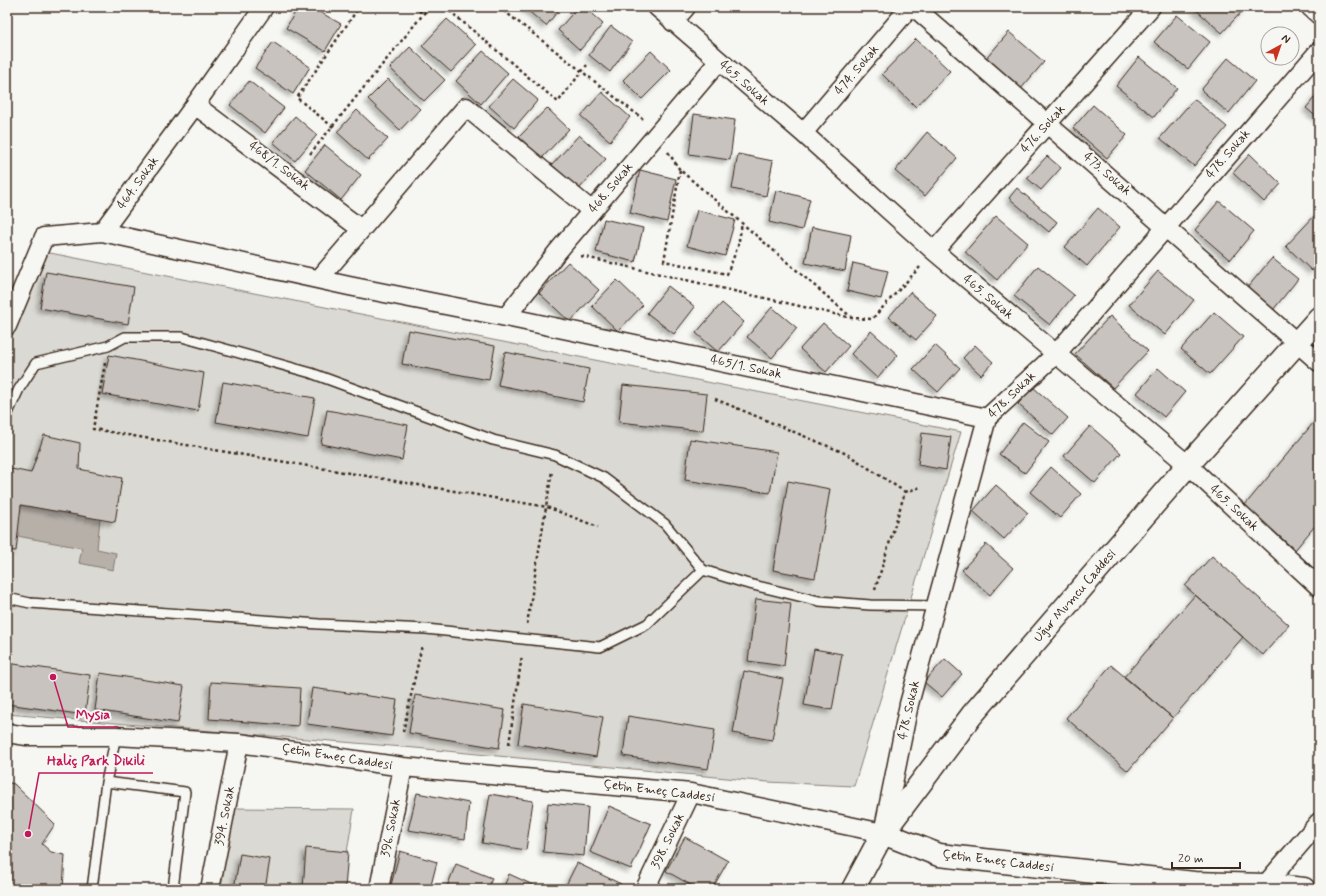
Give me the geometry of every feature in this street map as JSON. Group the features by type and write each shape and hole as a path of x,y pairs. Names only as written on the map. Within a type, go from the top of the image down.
{"street":[{"name":"464. Sokak","path":"102,232 196,105 264,7"},
{"name":"465. Sokak","path":"657,7 803,134 934,252 1188,465 1319,587"},
{"path":"673,22 686,7"},
{"name":"474. Sokak","path":"803,134 910,7"},
{"name":"473. Sokak","path":"914,7 1166,226 1319,362"},
{"name":"476. Sokak","path":"934,252 1151,7"},
{"path":"1310,7 1319,15"},
{"name":"478. Sokak","path":"883,832 909,704 937,606 987,418 1056,354 1319,51"},
{"name":"468. Sokak","path":"506,317 558,251 718,61"},
{"name":"468/1. Sokak","path":"196,105 361,229"},
{"path":"319,279 466,107 592,211"},
{"path":"7,326 44,237 102,232"},
{"name":"465/1. Sokak","path":"102,232 319,279 987,418"},
{"name":"Uğur Mumcu Caddesi","path":"853,889 883,832 972,715 1188,465 1319,318"},
{"name":"Çetin Emeç Caddesi","path":"7,733 27,736 116,736 239,743 403,767 691,792 883,832 939,855 1192,886 1265,885 1304,889"},
{"name":"394. Sokak","path":"210,889 239,743"},
{"name":"396. Sokak","path":"379,889 403,767"},
{"name":"398. Sokak","path":"645,889 691,792"},
{"path":"1265,885 1319,822"}],"lane":[{"path":"7,415 19,389 36,363 108,346 125,338 182,337 311,373 493,440 555,455 604,478 659,519 665,524 703,570 745,583 819,601 870,605 937,606"},
{"path":"7,598 30,603 319,624 426,629 600,647 647,624 703,570"},
{"path":"92,889 106,782 116,736"},
{"path":"106,782 185,792 172,889"}],"path":[{"path":"333,127 297,98 360,7"},
{"path":"414,7 424,14"},
{"path":"310,154 429,7"},
{"path":"445,7 558,102 587,65"},
{"path":"499,7 643,119"},
{"path":"656,136 680,170 852,318"},
{"path":"680,170 664,261 727,274 738,246 742,223"},
{"path":"558,251 852,318 872,319 934,252"},
{"path":"108,346 93,429 546,507 598,527"},
{"path":"715,399 847,454 906,492"},
{"path":"509,744 555,455"},
{"path":"906,492 920,487"},
{"path":"870,605 906,492"},
{"path":"403,732 426,629"}],"shaded area":[{"path":"45,252 961,432 854,786 768,782 415,748 7,714 7,338"},
{"path":"21,505 100,519 97,549 116,553 113,570 79,563 82,548 17,536"},
{"path":"230,808 354,809 341,889 218,889"}],"building":[{"path":"298,7 311,7 341,24 325,51 286,28"},
{"path":"524,7 561,7 546,26"},
{"path":"578,7 584,7 603,24 580,50 558,30"},
{"path":"1193,7 1246,7 1222,33"},
{"path":"1177,15 1210,42 1188,69 1154,42"},
{"path":"447,19 476,45 451,72 422,46"},
{"path":"611,26 632,42 610,72 589,55"},
{"path":"1009,32 1044,62 1019,91 984,61"},
{"path":"916,39 950,71 916,107 882,74"},
{"path":"273,42 310,67 293,94 255,68"},
{"path":"410,47 445,80 424,101 390,68"},
{"path":"483,51 508,73 481,104 456,81"},
{"path":"651,51 671,70 642,99 623,80"},
{"path":"1139,57 1177,88 1154,117 1116,86"},
{"path":"1228,58 1255,81 1229,113 1201,90"},
{"path":"388,79 420,109 400,130 368,99"},
{"path":"513,79 538,100 514,128 489,106"},
{"path":"249,81 284,108 265,133 230,105"},
{"path":"602,92 630,117 610,141 581,116"},
{"path":"1319,92 1319,119 1306,108"},
{"path":"1194,99 1227,127 1194,166 1160,138"},
{"path":"1093,105 1127,135 1107,158 1073,128"},
{"path":"547,108 569,129 542,158 519,137"},
{"path":"357,110 388,139 368,160 337,132"},
{"path":"694,114 735,120 730,160 689,154"},
{"path":"295,116 317,135 295,161 273,142"},
{"path":"927,132 957,158 925,196 895,171"},
{"path":"579,135 606,159 579,189 552,165"},
{"path":"325,145 361,175 341,200 305,170"},
{"path":"738,154 773,161 766,196 732,189"},
{"path":"1250,154 1281,184 1264,202 1233,173"},
{"path":"1047,156 1061,168 1041,190 1027,178"},
{"path":"640,170 676,179 667,222 630,213"},
{"path":"1017,188 1057,222 1049,232 1009,198"},
{"path":"776,190 810,199 802,230 769,222"},
{"path":"1219,201 1254,231 1230,260 1195,230"},
{"path":"1098,208 1120,227 1087,266 1065,247"},
{"path":"697,210 735,220 725,256 687,246"},
{"path":"1318,212 1319,264 1312,271 1286,246"},
{"path":"996,216 1028,243 997,280 965,252"},
{"path":"604,219 643,228 635,262 596,252"},
{"path":"812,227 851,235 845,271 805,263"},
{"path":"1272,258 1298,279 1273,310 1247,288"},
{"path":"568,262 599,290 570,322 539,293"},
{"path":"853,263 888,271 881,299 847,291"},
{"path":"1038,266 1074,295 1050,325 1014,296"},
{"path":"1158,271 1194,300 1165,335 1129,305"},
{"path":"46,272 134,287 128,324 40,308"},
{"path":"617,280 643,305 618,331 592,306"},
{"path":"668,286 695,307 674,334 647,313"},
{"path":"910,292 937,316 916,340 889,317"},
{"path":"722,303 744,322 718,352 696,333"},
{"path":"772,307 797,328 772,358 747,337"},
{"path":"1214,312 1243,337 1210,374 1181,349"},
{"path":"1110,316 1148,351 1113,388 1075,354"},
{"path":"823,323 849,346 826,372 800,349"},
{"path":"408,330 495,346 489,380 402,364"},
{"path":"871,331 898,355 877,378 851,354"},
{"path":"935,345 960,368 938,392 913,369"},
{"path":"975,345 993,362 981,375 963,358"},
{"path":"505,352 589,369 583,402 498,385"},
{"path":"109,355 204,373 198,411 102,394"},
{"path":"1158,368 1185,392 1164,417 1137,393"},
{"path":"223,382 315,398 308,438 216,422"},
{"path":"623,385 707,394 703,431 619,422"},
{"path":"1033,387 1068,418 1053,435 1018,404"},
{"path":"327,410 408,425 402,460 321,444"},
{"path":"1319,416 1319,521 1295,550 1244,506"},
{"path":"1023,422 1049,442 1025,473 999,454"},
{"path":"1090,426 1121,453 1095,483 1064,456"},
{"path":"922,433 951,437 946,470 918,465"},
{"path":"44,435 80,443 79,469 122,478 115,522 21,505 16,551 7,550 7,468 31,473"},
{"path":"690,439 777,452 770,493 685,480"},
{"path":"1051,467 1081,494 1060,518 1030,492"},
{"path":"788,481 830,489 815,578 773,570"},
{"path":"996,485 1028,513 1004,539 973,511"},
{"path":"986,544 1013,568 990,595 962,570"},
{"path":"1212,556 1289,625 1263,655 1185,586"},
{"path":"1195,595 1243,637 1173,718 1124,677"},
{"path":"756,599 791,603 784,666 748,661"},
{"path":"814,649 842,654 832,710 804,705"},
{"path":"945,659 962,674 942,697 924,682"},
{"path":"7,663 90,675 85,715 7,704"},
{"path":"1111,665 1173,718 1128,771 1066,718"},
{"path":"744,671 783,679 772,740 733,733"},
{"path":"100,673 184,686 178,723 95,710"},
{"path":"211,682 300,688 298,726 209,719"},
{"path":"312,688 397,700 392,736 307,724"},
{"path":"415,695 505,710 499,748 409,733"},
{"path":"524,704 603,717 596,757 518,744"},
{"path":"628,716 715,730 708,769 623,756"},
{"path":"7,782 14,784 55,824 42,844 51,852 65,855 63,889 7,889 11,863 7,859"},
{"path":"417,793 469,803 465,839 408,830"},
{"path":"490,794 533,801 526,850 482,843"},
{"path":"548,803 588,807 584,856 543,852"},
{"path":"609,806 651,824 631,869 590,852"},
{"path":"685,837 728,861 712,889 698,889 666,871"},
{"path":"306,848 348,852 345,889 303,889"},
{"path":"400,851 437,862 430,889 390,889"},
{"path":"240,854 270,859 265,889 234,889"},
{"path":"577,863 621,884 619,889 564,889"},
{"path":"456,864 492,878 488,889 446,889"},
{"path":"509,874 542,889 503,889"}],"place":[{"name":"Mysia","path":"53,677"},
{"name":"Haliç Park Dikili","path":"28,834"}]}
